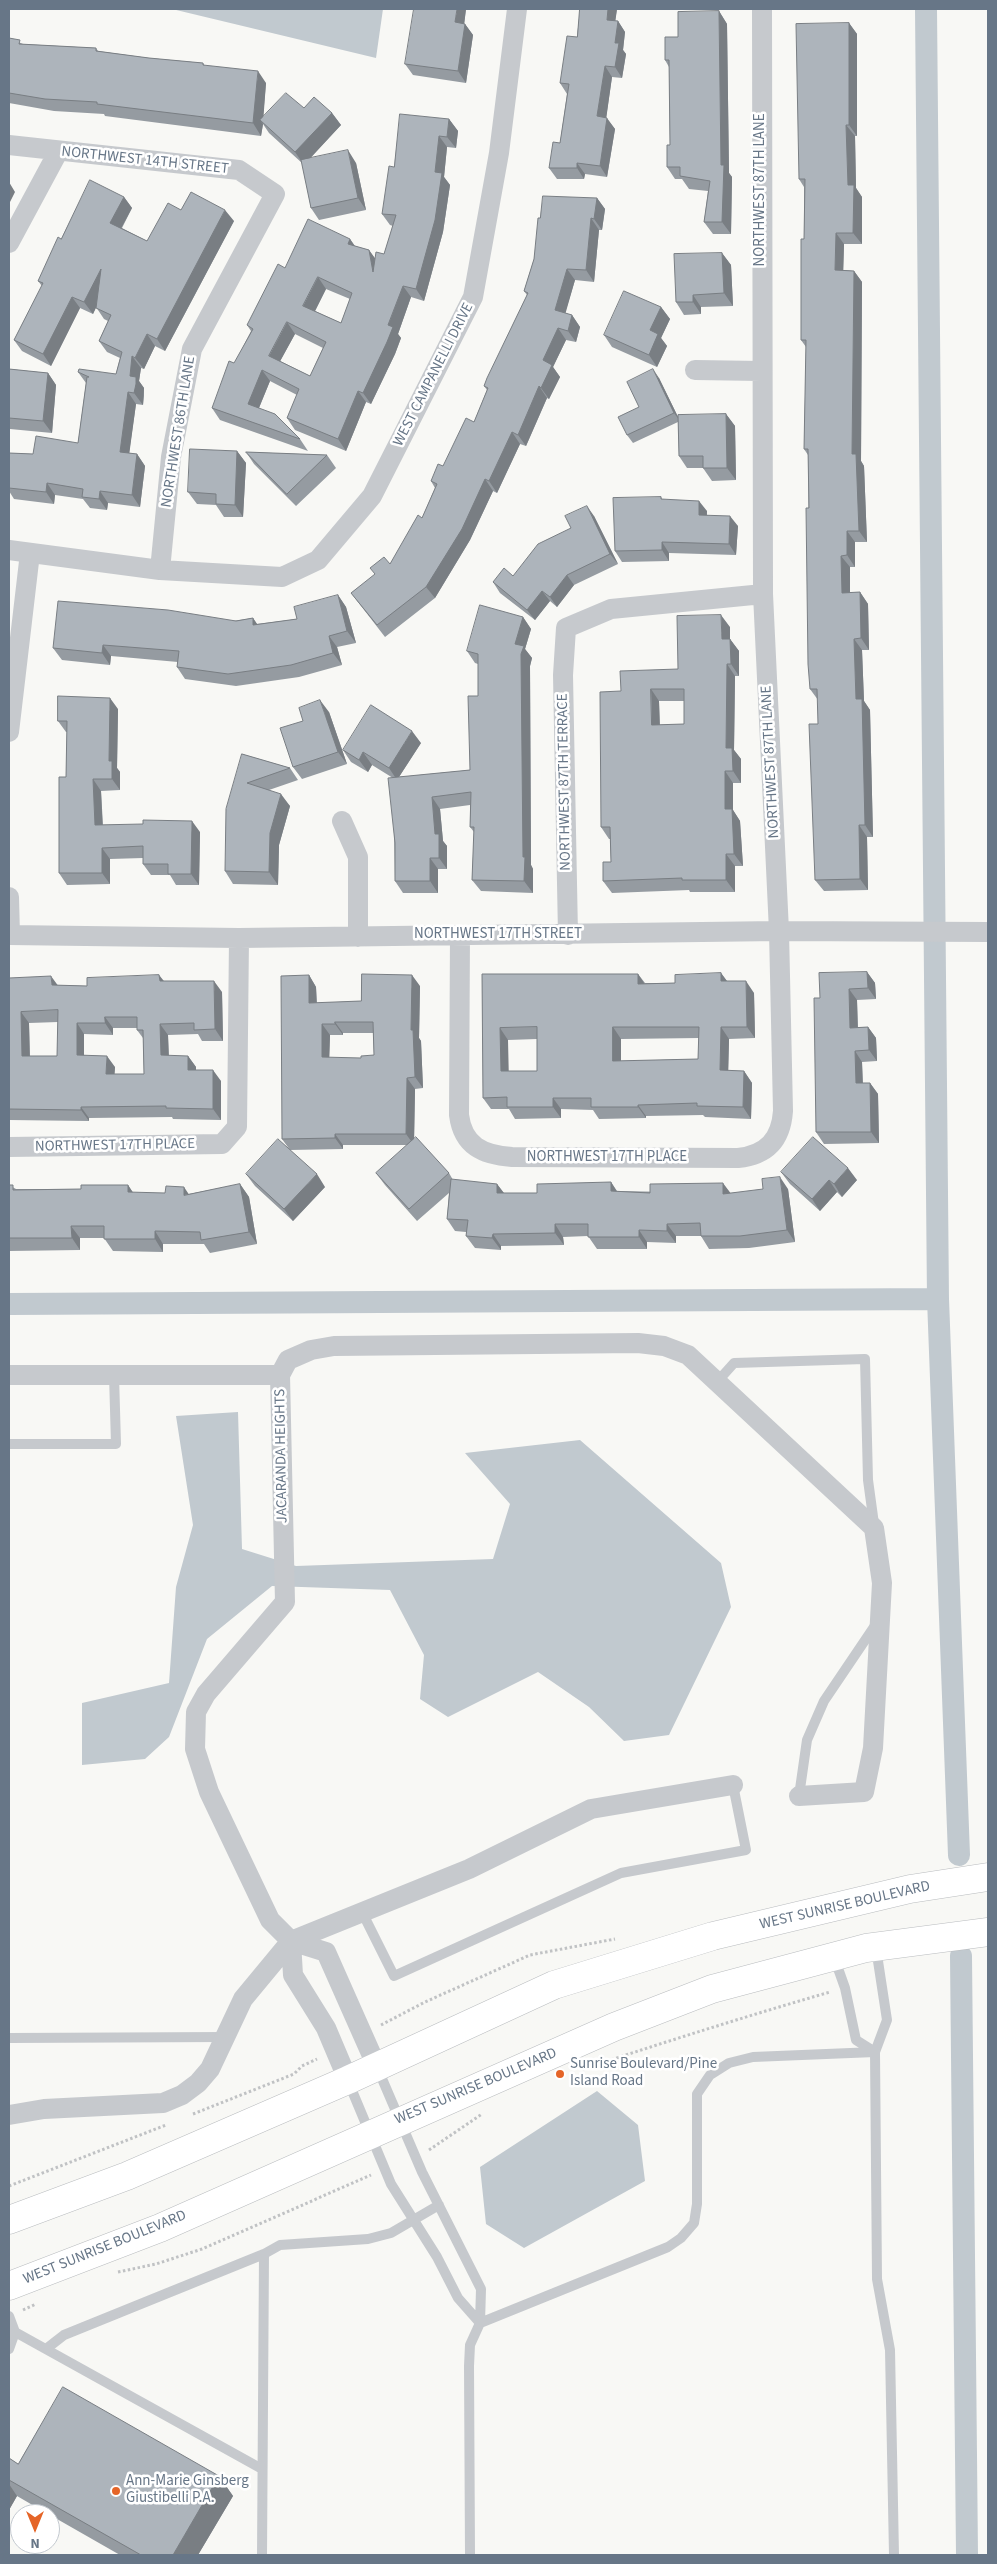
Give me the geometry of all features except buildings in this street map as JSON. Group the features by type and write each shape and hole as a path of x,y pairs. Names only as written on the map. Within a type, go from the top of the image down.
{"highway":[{"name":"WEST SUNRISE BOULEVARD","path":"9,2220 128,2176 377,2067 554,1985 713,1936 910,1889 988,1877"},
{"name":"WEST SUNRISE BOULEVARD","path":"9,2286 160,2228 370,2133 614,2027 703,1992 834,1956 884,1945 988,1932"}],"street":[{"name":"WEST CAMPANELLI DRIVE","path":"160,570 282,577 318,560 372,496 473,297 499,153 517,9"},
{"name":"NORTHWEST 87TH LANE","path":"762,9 761,371 763,594 779,931 783,1111 780,1132 768,1148"},
{"name":"NORTHWEST 14TH STREET","path":"9,145 58,152 239,170 275,194"},
{"path":"9,244 58,152"},
{"name":"NORTHWEST 86TH LANE","path":"160,570 172,457 192,349 275,194"},
{"path":"695,370 761,371"},
{"path":"9,550 160,570"},
{"path":"9,732 30,553"},
{"name":"NORTHWEST 87TH TERRACE","path":"568,935 563,675 566,628 611,610 763,594"},
{"path":"342,821 358,857 358,937"},
{"path":"9,897 9,935"},
{"name":"NORTHWEST 17TH STREET","path":"9,935 239,938 779,931 988,932"},
{"name":"NORTHWEST 17TH PLACE","path":"460,935 460,1122 465,1137 476,1149 500,1156 738,1158 751,1157 768,1148"},
{"name":"NORTHWEST 17TH PLACE","path":"9,1147 222,1144 237,1127 239,938"},
{"name":"JACARANDA HEIGHTS","path":"377,2067 326,1952 291,1941 270,1920 209,1792 195,1749 196,1712 206,1694 285,1602 280,1375 288,1360 311,1350 334,1346 638,1343 664,1346 688,1355 874,1528"},
{"path":"9,1375 280,1375"},
{"path":"800,1796 864,1792 873,1748 882,1583 874,1528"},
{"path":"9,2115 44,2109 163,2102 182,2095 198,2083 210,2069 242,1999 291,1941 469,1869 591,1809 733,1785"},
{"path":"291,1941 293,1975 326,2028 348,2080"}],"lane":[{"path":"717,1382 734,1363 865,1359 868,1480 874,1528"},
{"path":"9,1444 116,1444 114,1375"},
{"path":"800,1796 807,1740 824,1701 880,1619"},
{"path":"362,1912 394,1976 621,1873 746,1850 733,1785"},
{"path":"884,1945 887,2020 875,2052 877,2279 890,2350 894,2555"},
{"path":"834,1956 845,1988 856,2040 875,2052"},
{"path":"9,2038 225,2037"},
{"path":"480,2323 668,2247 681,2238 694,2222 697,2204 697,2094 710,2076 729,2063 753,2057 875,2052"},
{"path":"377,2067 415,2156 481,2289 480,2323 470,2345 469,2366 470,2555"},
{"path":"348,2080 385,2169 458,2298 480,2323"},
{"path":"46,2349 64,2335 264,2254 280,2245 368,2239 391,2233 438,2205"},
{"path":"262,2555 264,2254"},
{"path":"9,2317 15,2332 262,2469"},
{"path":"9,2348 15,2332"},
{"path":"254,2555 262,2541"}],"path":[{"path":"581,2070 644,2051 697,2031 845,1988"},
{"path":"415,2156 433,2148 438,2142 484,2113"},
{"path":"116,2273 156,2264 202,2249 385,2169"},
{"path":"9,2317 38,2303"}],"shaded area":[{"path":"172,9 383,9 376,58"},
{"path":"238,1412 242,1549 296,1566 493,1559 510,1504 465,1453 580,1440 721,1563 731,1607 669,1735 624,1741 589,1707 538,1672 448,1717 420,1699 424,1655 390,1590 272,1586 207,1639 169,1737 145,1759 82,1765 82,1703 169,1683 176,1587 193,1525 176,1416"},
{"path":"597,2091 638,2125 645,2181 524,2248 486,2224 480,2167"}],"waterway":[{"path":"926,9 938,1299 959,1855"},
{"path":"9,1304 938,1299"},
{"path":"961,1956 967,2555"}],"place":[{"name":"Sunrise Boulevard/Pine Island Road","path":"560,2074"},
{"name":"Ann-Marie Ginsberg Giustibelli P.A.","path":"116,2491"}]}
